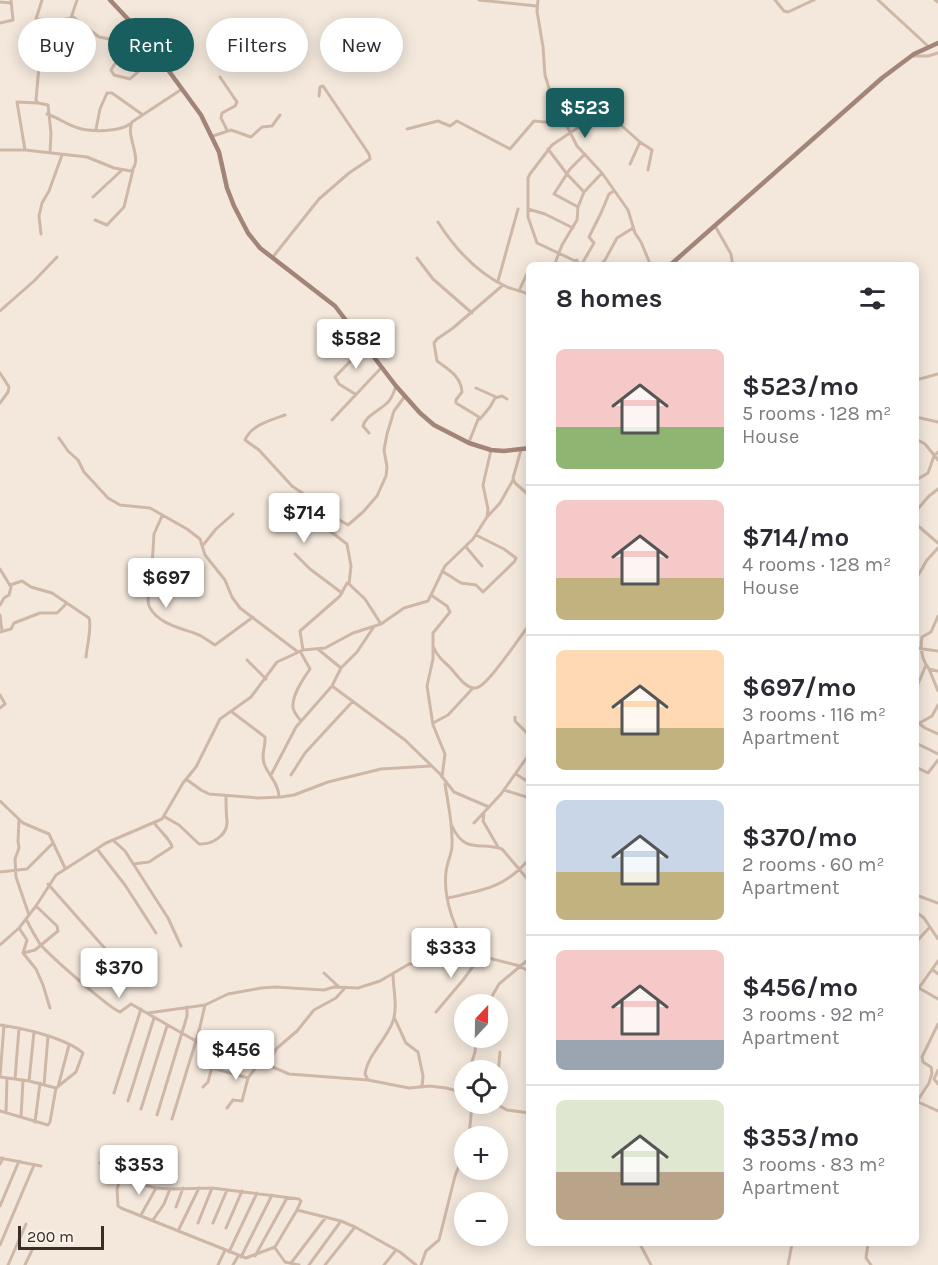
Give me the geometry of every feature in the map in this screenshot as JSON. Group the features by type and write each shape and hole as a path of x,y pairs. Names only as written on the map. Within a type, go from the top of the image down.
{"main road":[{"path":"110,0 127,18"},
{"path":"674,262 882,78 912,56 938,43"},
{"path":"169,72 201,115 213,136 227,188 248,233 272,258 333,303 396,386 434,425 469,443 491,450 526,449"}],"street":[{"path":"36,18 42,0"},
{"path":"73,16 77,0"},
{"path":"479,0 537,6"},
{"path":"537,0 547,82 551,95 577,146 602,173 628,210 633,228 649,262"},
{"path":"775,0 784,11 788,12 814,0"},
{"path":"878,0 929,47"},
{"path":"0,2 11,2 13,20 0,23"},
{"path":"66,18 73,16"},
{"path":"73,16 99,37 108,40"},
{"path":"912,56 928,56 938,53"},
{"path":"38,72 36,100 38,103"},
{"path":"112,72 114,75 130,79 138,72"},
{"path":"220,77 237,102 235,106 222,113 221,118 227,130"},
{"path":"272,258 319,199 349,173 370,159 360,140 323,86 320,87 319,96"},
{"path":"47,114 60,118 79,129 113,131 121,129 182,89"},
{"path":"96,129 100,109 107,93 111,93 143,115"},
{"path":"25,150 17,102 48,105 47,114 51,133 50,153"},
{"path":"580,262 537,244 528,217 528,178 548,148 604,110 653,151 648,170"},
{"path":"213,136 227,130 236,130 251,137 262,127 272,126 280,115"},
{"path":"407,129 438,121 449,126 457,122 510,149 534,121 565,124"},
{"path":"95,220 107,225 124,207 135,152 129,132 132,122"},
{"path":"630,164 640,142"},
{"path":"548,148 584,192"},
{"path":"0,150 25,150 87,157 122,170 133,170"},
{"path":"578,207 554,194 567,174 585,154"},
{"path":"41,234 40,211 62,155"},
{"path":"93,197 122,170"},
{"path":"555,262 577,220 578,207 584,192 602,173"},
{"path":"585,262 594,243 588,238 609,194 614,191"},
{"path":"498,282 518,209"},
{"path":"528,209 545,214 573,228"},
{"path":"438,222 462,255 477,269 503,285 526,294"},
{"path":"715,226 731,254 732,262"},
{"path":"603,262 617,238 633,228"},
{"path":"0,311 57,257"},
{"path":"417,258 433,279 472,312"},
{"path":"519,291 526,276"},
{"path":"480,419 455,402 462,392 459,380 437,361 434,347 437,339 503,285"},
{"path":"355,394 339,384 336,375 366,345"},
{"path":"332,420 382,367"},
{"path":"0,373 9,387 0,403"},
{"path":"919,379 938,374"},
{"path":"369,433 363,423 376,409 388,402 396,386"},
{"path":"476,388 507,399"},
{"path":"325,527 336,518 348,525 377,496 387,474 384,450 387,434 394,411 405,396"},
{"path":"469,443 480,419 496,397"},
{"path":"285,415 255,427 245,438 292,486 305,495 318,521 346,542 351,568 342,593 300,631 300,651"},
{"path":"919,418 938,422"},
{"path":"59,438 78,460 84,472 108,498 120,505 150,508 193,532 201,539 206,555 225,579 238,606 300,651 310,669 303,679 293,706 301,721"},
{"path":"919,441 925,444 938,460"},
{"path":"487,517 488,509 483,485 491,450"},
{"path":"0,945 19,928 48,885 65,868 83,859 97,848 143,827 155,824 164,817 186,779 196,767 220,719 252,697 277,662 300,651 319,650 353,633 381,624 404,608 423,604 431,595 447,562 466,547 500,503 513,478 521,450"},
{"path":"919,478 928,473 934,456 938,452"},
{"path":"513,478 515,483 526,493"},
{"path":"919,508 938,489"},
{"path":"203,545 233,514"},
{"path":"162,516 154,534 152,567 146,586 150,592 148,604 150,609 169,625 201,636 215,645 253,617"},
{"path":"288,522 304,534 318,521"},
{"path":"919,527 938,543"},
{"path":"442,571 460,583 475,585 483,592 514,562 516,558 509,552 476,535"},
{"path":"466,547 482,566"},
{"path":"919,574 938,548"},
{"path":"295,554 310,570 342,593"},
{"path":"0,569 10,585 9,596 4,598 0,604"},
{"path":"10,585 22,581 31,587 52,593 91,621 86,657"},
{"path":"348,581 350,587 368,603 381,624"},
{"path":"431,595 447,606 450,612 434,632 427,686 433,723 445,754 442,777"},
{"path":"0,615 1,632 10,629 14,623 40,613 57,613 67,603"},
{"path":"937,689 919,648 922,637 931,632 938,616"},
{"path":"271,775 288,739 332,686 340,668 358,651 374,627"},
{"path":"433,723 448,715 473,688 479,687 489,679 526,629"},
{"path":"433,646 438,657 448,664 461,680 473,688"},
{"path":"919,648 938,651"},
{"path":"319,650 340,668"},
{"path":"247,660 266,679"},
{"path":"927,667 938,670"},
{"path":"919,683 927,667"},
{"path":"332,686 405,740 442,777 451,823 452,852 446,872 450,916 473,954"},
{"path":"0,695 5,705 0,708"},
{"path":"291,776 304,753 353,701"},
{"path":"919,722 932,716 938,705"},
{"path":"231,712 265,737 262,756 264,765 278,787 279,797"},
{"path":"515,717 514,721 526,732"},
{"path":"919,724 938,734"},
{"path":"919,744 938,754"},
{"path":"474,823 504,790 526,759"},
{"path":"919,768 928,772 938,760"},
{"path":"186,779 205,793 226,796 279,797 294,795 328,782 381,769 431,766"},
{"path":"515,774 526,781"},
{"path":"444,782 457,794 489,807"},
{"path":"504,790 526,797"},
{"path":"164,817 179,825 200,844 211,843 217,840 226,825 226,796"},
{"path":"0,801 2,806 19,820 46,832 65,868"},
{"path":"484,813 483,821 498,847 526,877"},
{"path":"19,820 16,869 27,917 41,945 116,1011 120,1012 128,1004 141,1009 196,1041 237,1052 296,1076 368,1080 409,1088 454,1090"},
{"path":"451,823 457,836 467,843 498,847"},
{"path":"132,864 149,862 172,847 155,824"},
{"path":"114,841 122,847 168,918 181,946"},
{"path":"0,872 30,867 53,843"},
{"path":"97,848 125,885 156,933"},
{"path":"447,898 500,885 526,863"},
{"path":"48,885 109,953 109,959 98,974"},
{"path":"919,896 938,903"},
{"path":"23,953 35,951 55,935 58,928 36,906"},
{"path":"919,914 938,939"},
{"path":"19,928 27,940 23,953"},
{"path":"919,939 929,928"},
{"path":"23,953 36,969 50,1008"},
{"path":"146,1013 205,1005 228,994 261,988 324,990 368,985 410,964 438,963 465,954 481,956 526,970"},
{"path":"436,1012 481,956"},
{"path":"493,994 499,984 526,961"},
{"path":"919,988 938,961"},
{"path":"932,969 938,974"},
{"path":"324,973 344,989"},
{"path":"393,973 394,1018 406,1043 418,1052 423,1076 422,1087"},
{"path":"268,1065 276,1049 297,1031 316,1008 333,1000 344,989"},
{"path":"919,990 938,999"},
{"path":"172,1119 205,1005"},
{"path":"157,1115 187,1016 187,1007"},
{"path":"114,1093 141,1009"},
{"path":"128,1101 154,1018"},
{"path":"368,1080 365,1074 367,1065 380,1046 394,1018"},
{"path":"919,1099 932,1076 931,1067 923,1062 922,1057 938,1024"},
{"path":"2,1025 48,1036 83,1053 78,1070 57,1088 0,1077 2,1025"},
{"path":"141,1109 167,1026"},
{"path":"15,1079 19,1028"},
{"path":"29,1081 34,1032"},
{"path":"35,1122 48,1036"},
{"path":"0,1111 46,1125 49,1123 69,1045"},
{"path":"203,1087 208,1083 217,1048"},
{"path":"499,1060 500,1052"},
{"path":"227,1108 234,1100 242,1101 248,1078 260,1062"},
{"path":"212,1068 248,1078"},
{"path":"938,1070 934,1079 938,1084"},
{"path":"6,1113 8,1078"},
{"path":"21,1117 23,1080"},
{"path":"919,1103 938,1111"},
{"path":"508,1110 526,1112"},
{"path":"0,1164 1,1158 41,1166"},
{"path":"0,1206 19,1161"},
{"path":"100,1163 112,1177 156,1188 170,1190 212,1188 300,1200 297,1210 275,1248 255,1256 240,1257 118,1206 117,1190 120,1180"},
{"path":"0,1245 34,1165"},
{"path":"421,1265 426,1251 439,1240 454,1180"},
{"path":"141,1215 156,1188"},
{"path":"176,1207 183,1188"},
{"path":"179,1230 199,1188"},
{"path":"198,1223 212,1188"},
{"path":"153,1220 170,1190"},
{"path":"213,1223 227,1190"},
{"path":"226,1228 242,1191"},
{"path":"218,1265 257,1193"},
{"path":"233,1265 240,1257 272,1195"},
{"path":"255,1256 287,1198"},
{"path":"297,1210 341,1221 355,1227 380,1239 416,1265"},
{"path":"291,1263 326,1217"},
{"path":"309,1265 341,1221"},
{"path":"8,1265 26,1224"},
{"path":"325,1265 355,1227"},
{"path":"641,1246 651,1265"},
{"path":"788,1265 792,1246"},
{"path":"868,1246 866,1255 870,1264 876,1265"},
{"path":"25,1265 33,1248"},
{"path":"275,1248 284,1260 299,1265"},
{"path":"384,1265 396,1250"}]}
